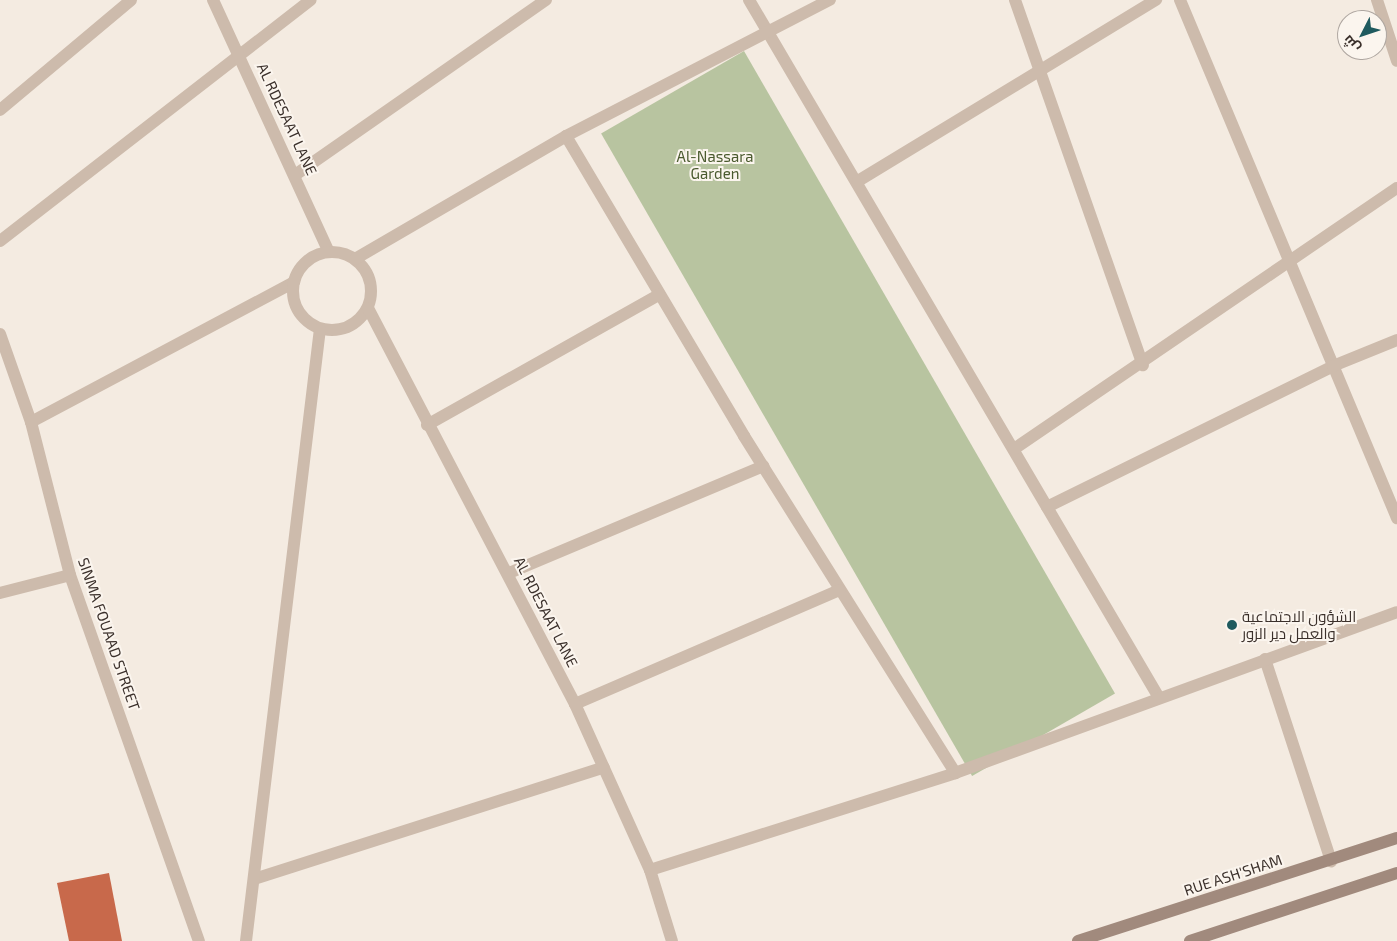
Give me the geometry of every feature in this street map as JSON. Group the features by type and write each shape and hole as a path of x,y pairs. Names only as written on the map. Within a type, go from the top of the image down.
{"main road":[{"name":"RUE ASH'SHAM","path":"1078,941 1331,861 1397,838"},
{"path":"1190,941 1397,873"}],"street":[{"path":"0,110 131,0"},
{"name":"AL RDESAAT LANE","path":"213,0 241,56 329,252"},
{"path":"0,241 311,0"},
{"path":"295,175 546,0"},
{"path":"749,0 766,32 858,181 1158,696"},
{"path":"355,259 566,136 830,0"},
{"path":"1015,0 1143,365"},
{"path":"858,181 1041,73 1156,0"},
{"path":"1180,0 1397,518"},
{"path":"1377,0 1397,61"},
{"path":"566,136 659,295 763,466 955,774"},
{"path":"1014,449 1143,365 1291,264 1397,188"},
{"path":"31,422 294,282 306,261 329,252 355,259 370,281 368,308 348,327 320,329 298,310 294,282"},
{"path":"426,425 659,295"},
{"name":"AL RDESAAT LANE","path":"368,308 426,425 509,573 575,704 650,870 672,941"},
{"path":"246,941 320,329"},
{"name":"SINMA FOUAAD STREET","path":"0,334 31,422 70,575 199,941"},
{"path":"1047,507 1333,366 1397,340"},
{"path":"509,573 763,466"},
{"path":"0,593 70,575"},
{"path":"575,704 840,590"},
{"path":"650,870 955,774 1158,696 1265,660 1397,612"},
{"path":"1265,660 1331,861"},
{"path":"254,878 604,767"}],"green space":[{"name":"Al-Nassara Garden","path":"744,51 1115,694 972,776 601,134"}],"building":[{"path":"109,873 122,941 69,941 57,883"}],"place":[{"name":"الشؤون الاجتماعية والعمل دير الزور","path":"1232,625"}]}
